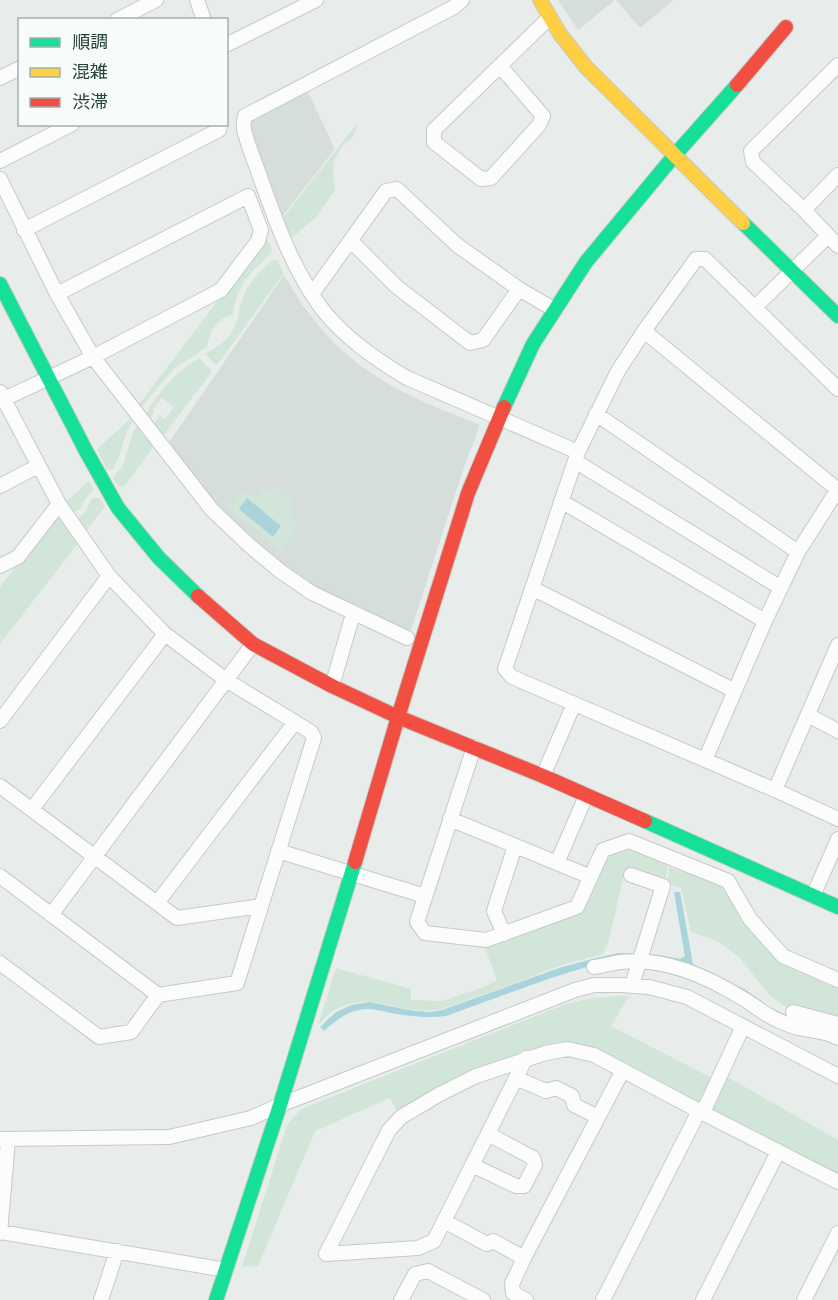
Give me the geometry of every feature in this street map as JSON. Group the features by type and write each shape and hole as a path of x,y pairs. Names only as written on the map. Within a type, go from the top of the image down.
{"street":[{"path":"121,18 156,0"},
{"path":"197,0 203,18"},
{"path":"228,44 316,0"},
{"path":"462,0 454,7 245,116 243,128 267,195 302,278 324,310 353,341 380,362 407,378 499,417 576,456 781,588"},
{"path":"540,0 560,34 586,68 838,316"},
{"path":"500,66 543,116 539,125 491,178 481,179 434,142 434,130 550,17"},
{"path":"216,1300 280,1105 468,493 499,417 533,344 586,262 786,27"},
{"path":"755,307 793,271 833,241 753,162 751,151 838,65"},
{"path":"0,78 18,69"},
{"path":"0,161 68,126"},
{"path":"24,230 219,130 220,126"},
{"path":"804,210 838,175"},
{"path":"0,179 57,294 93,357 212,510 280,571 312,593 407,638"},
{"path":"312,294 386,191 397,189 457,245 519,289 555,310"},
{"path":"0,876 158,995 237,983 314,738 311,732 226,680 165,634 109,576 59,504 1,398 93,357 221,290 258,241 261,230 248,196 57,294"},
{"path":"351,241 397,287 470,343 483,340 519,289"},
{"path":"838,389 705,259 696,259 618,371 576,456 505,669 512,677 838,819"},
{"path":"0,284 118,508 159,558 210,608 253,644 332,686 398,717 543,776 838,906"},
{"path":"644,332 838,489 798,552 765,621 705,760"},
{"path":"596,414 798,552"},
{"path":"0,486 38,466"},
{"path":"561,501 765,621"},
{"path":"0,566 18,556 59,504"},
{"path":"0,721 109,576"},
{"path":"532,588 735,691"},
{"path":"332,686 353,614"},
{"path":"32,809 165,634"},
{"path":"51,915 253,644"},
{"path":"775,790 838,645"},
{"path":"543,776 574,704"},
{"path":"808,715 838,731"},
{"path":"157,903 295,722"},
{"path":"474,747 417,922 425,933 486,940 577,907 603,850 629,841 728,881 750,919 783,956 838,980"},
{"path":"1,791 32,809 177,918 261,906"},
{"path":"557,863 586,796"},
{"path":"450,819 591,877"},
{"path":"813,896 838,839"},
{"path":"504,934 494,911 515,846"},
{"path":"278,851 425,896"},
{"path":"630,876 663,886 632,986"},
{"path":"594,967 622,962 678,967 743,999 763,1014 795,1027 831,1034 838,1038"},
{"path":"0,963 99,1037 132,1032 158,995"},
{"path":"226,1270 0,1233 4,1140 169,1137 251,1118 575,990 594,985 649,987 687,997 838,1076"},
{"path":"793,1012 838,1024"},
{"path":"603,1300 699,1111 706,1106 743,1026"},
{"path":"526,1059 434,1241 418,1248 326,1254 389,1130 401,1117 476,1076 526,1059 546,1053 568,1049 594,1054 838,1182"},
{"path":"526,1300 513,1293 512,1284 623,1070"},
{"path":"516,1078 546,1091 556,1088 572,1096 574,1105 598,1118"},
{"path":"472,1165 516,1186 524,1186 535,1165 533,1158 488,1134"},
{"path":"703,1300 778,1152"},
{"path":"444,1221 487,1244 493,1241 524,1258"},
{"path":"804,1300 838,1233"},
{"path":"101,1300 117,1251"},
{"path":"404,1299 415,1274 428,1271 483,1300"}],"shaded area":[{"path":"558,0 615,0 578,30"},
{"path":"616,0 674,0 640,28"},
{"path":"307,90 335,149 281,218 248,126 250,119"},
{"path":"284,275 318,325 337,346 362,367 393,387 480,425 411,630 402,632 345,605 292,573 239,531 193,478 170,447 170,441"}],"green space":[{"path":"359,121 352,139 343,145 334,161 335,190 316,217 293,237 288,236 282,219"},
{"path":"266,237 272,249 242,286 233,314 218,322 207,347 175,368 143,406 138,408 137,407"},
{"path":"273,260 277,260 284,273 218,364 215,364 205,354 230,335 247,288"},
{"path":"199,358 211,370 211,373 162,437 153,427 154,423 160,415 165,419 174,407 162,398 153,409 150,420 146,417 146,413 169,382"},
{"path":"132,417 132,423 126,433 116,463 113,469 107,470 97,449"},
{"path":"136,427 140,427 153,443 152,449 124,487 118,486 113,479 123,465"},
{"path":"89,481 93,491 80,509 70,512 65,503"},
{"path":"244,489 255,497 261,494 261,490 281,489 282,496 291,495 292,515 288,516 288,519 292,519 299,526 280,551 229,507"},
{"path":"93,498 100,498 105,507 84,533 76,521 85,512"},
{"path":"55,516 61,517 78,543 0,644 0,587"},
{"path":"628,847 668,866 665,883 631,873 624,874 608,944 603,954 561,965 442,1009 417,1010 375,1002 357,1002 336,1009 318,1025 336,968 411,989 411,1000 442,1001 484,987 497,980 485,948 583,910 606,858 610,853"},
{"path":"669,867 724,886 746,923 838,987 838,1020 786,1007 770,996 740,958 717,941 691,932 681,888 667,883"},
{"path":"629,996 611,1026 714,1079 701,1105 566,1044 536,1048 458,1076 398,1113 390,1098 315,1131 258,1266 242,1267 287,1125 301,1109 566,1004 597,998"},
{"path":"724,1075 838,1140 838,1176 707,1108"}],"water":[{"path":"247,498 281,526 273,537 239,509"},
{"path":"674,892 680,892 693,964 746,990 784,1014 838,1028 788,1020 688,966 596,964 446,1016 414,1016 363,1009 345,1015 324,1031 320,1027 336,1012 352,1005 369,1002 414,1011 442,1010 562,967 619,953 660,955 681,959 685,957"}],"traffic: fast":[{"path":"504,407 533,344 586,262 674,156 737,85"},
{"path":"743,223 838,316"},
{"path":"0,284 118,508 159,558 198,596"},
{"path":"645,821 838,907"},
{"path":"216,1300 280,1105 355,862"}],"traffic: slow":[{"path":"540,0 560,34 586,67 743,223"}],"traffic: jam":[{"path":"737,85 786,27"},
{"path":"355,862 468,493 504,407"},
{"path":"198,596 253,644 332,686 398,717 543,776 645,821"}]}
